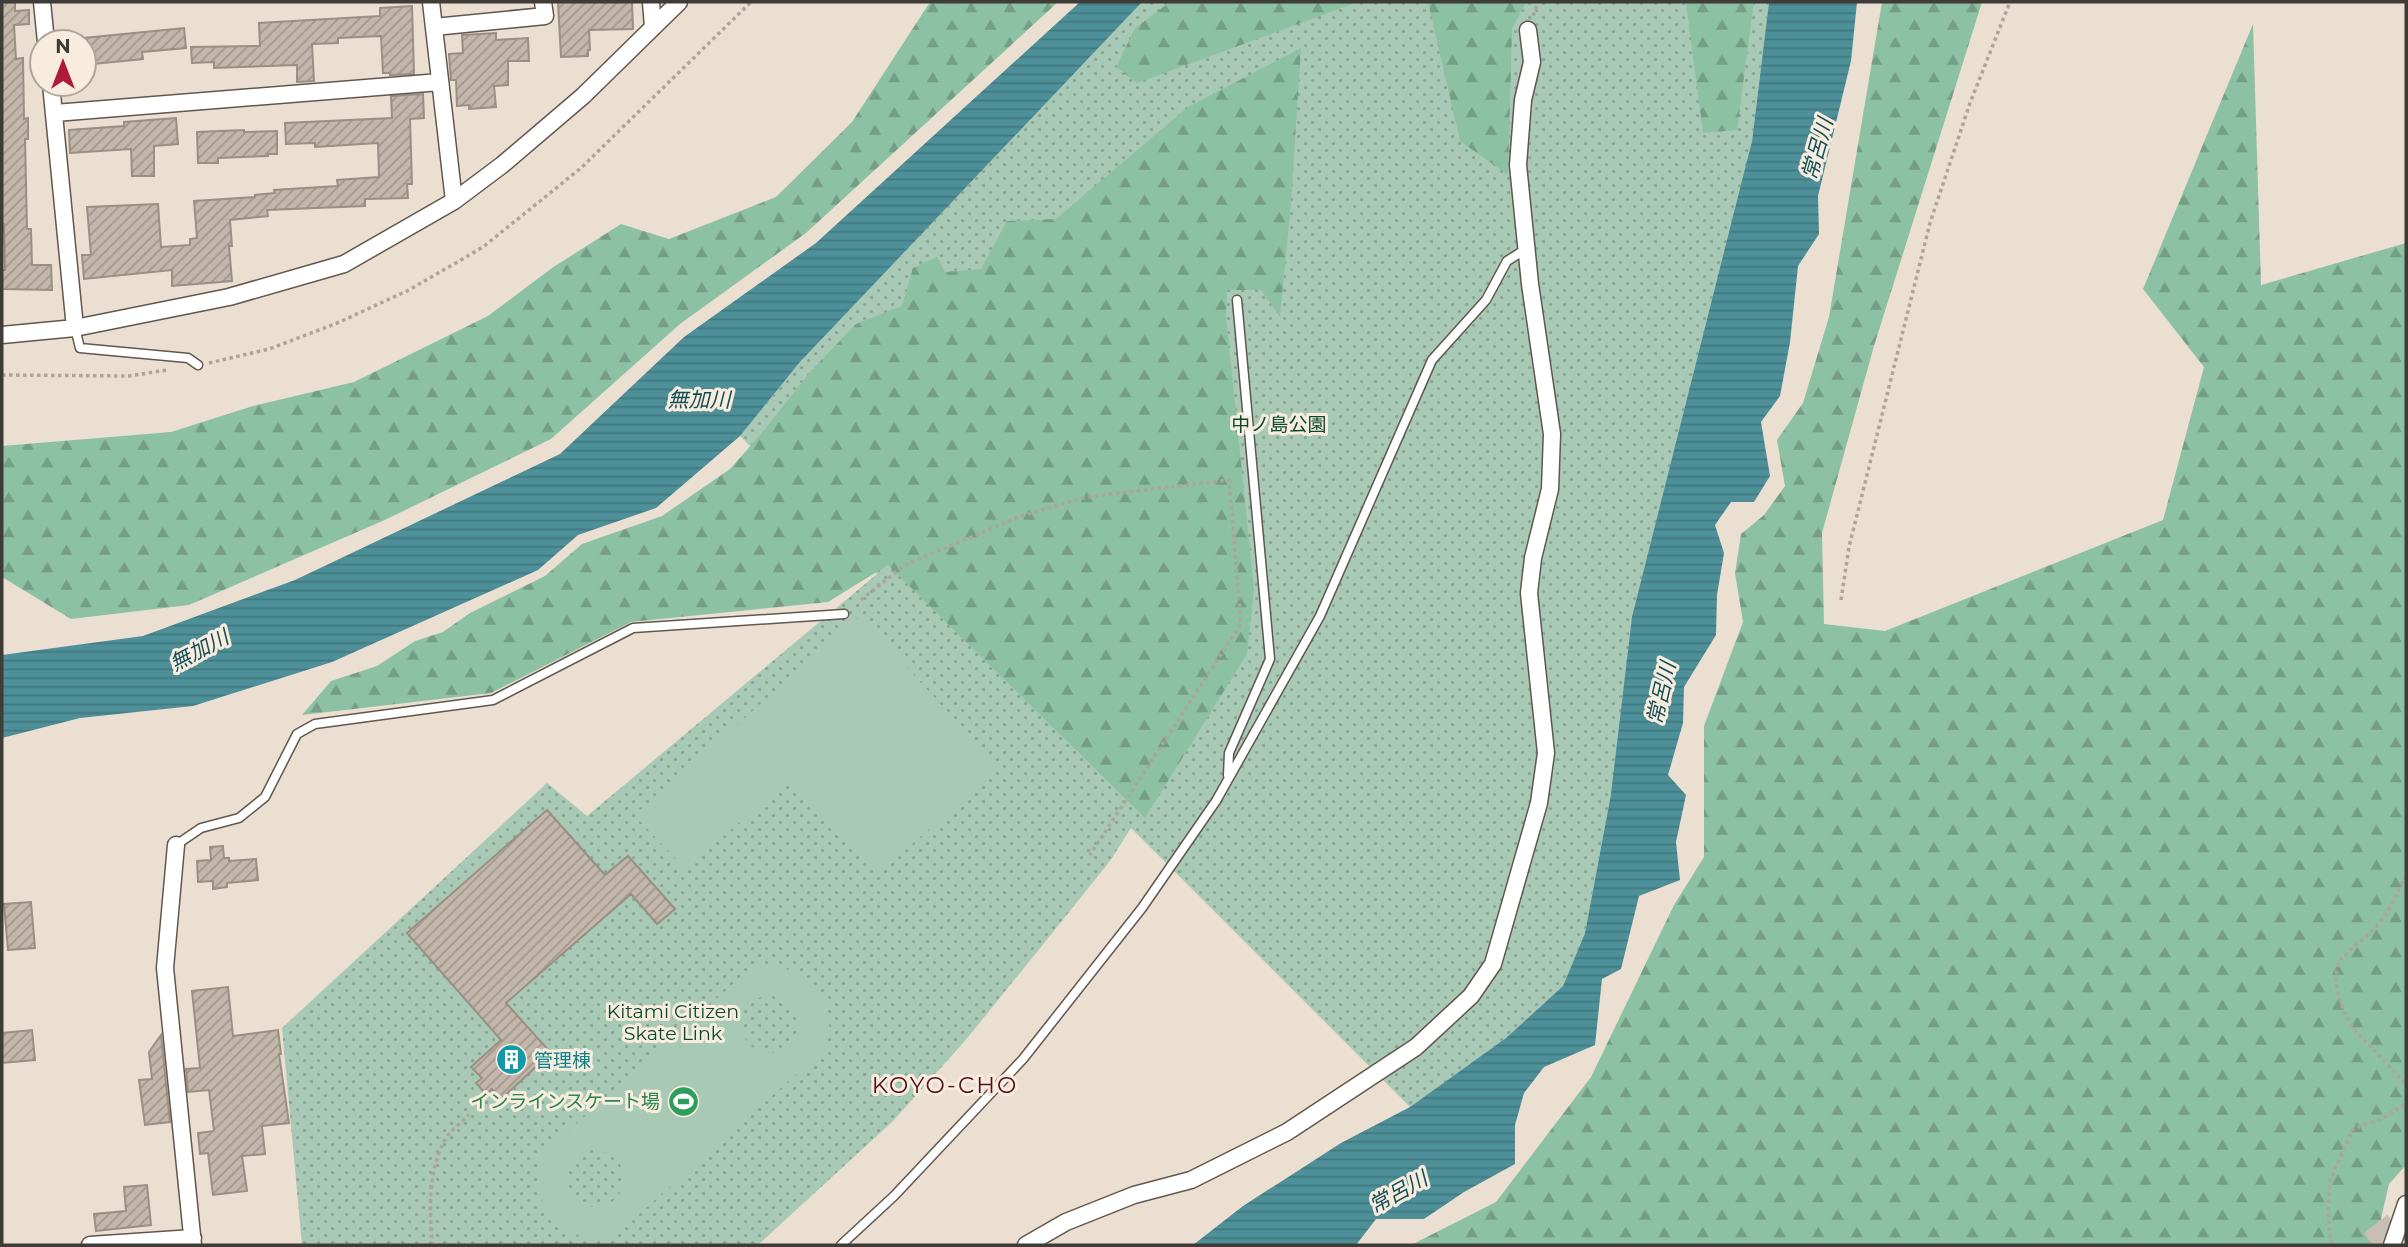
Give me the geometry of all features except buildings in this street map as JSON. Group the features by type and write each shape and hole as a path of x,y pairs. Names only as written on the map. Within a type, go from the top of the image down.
{"street":[{"path":"42,2 45,28"},
{"path":"431,2 454,201"},
{"path":"434,27 545,16 543,2"},
{"path":"651,2 653,27"},
{"path":"2,335 75,327 229,297 344,264 454,201 502,165 583,96 679,2"},
{"path":"1026,1245 1066,1222 1134,1195 1191,1180 1287,1132 1416,1047 1471,996 1493,964 1539,803 1546,753 1529,593 1550,489 1552,434 1526,249 1518,165 1522,100 1532,62 1528,30"},
{"path":"55,113 440,82"},
{"path":"53,98 75,327"},
{"path":"90,1245 193,1242 165,968 176,845"},
{"path":"2392,1245 2406,1204"}],"lane":[{"path":"841,1245 894,1196 1023,1059 1142,908 1216,801 1320,616 1432,360 1486,300 1507,261 1526,249"},
{"path":"1228,778 1229,753 1270,659 1237,300"},
{"path":"75,327 79,348 188,358 198,365"},
{"path":"176,845 201,828 239,818 265,797 297,734 315,724 493,699 633,628 844,614"}],"path":[{"path":"1841,600 1849,547 1930,223 1970,103 2010,2"},
{"path":"861,600 905,565 1021,516 1086,497 1229,480 1241,624 1090,855"},
{"path":"2406,876 2385,916 2341,959 2336,971 2339,992 2353,1028 2406,1084"},
{"path":"2331,1245 2328,1214 2330,1180 2353,1129 2383,1118 2406,1104"},
{"path":"432,1245 430,1186 435,1165 447,1137 469,1115"}],"green space":[{"path":"930,2 1058,2 806,233 680,324 551,439 387,519 189,605 71,619 2,577 2,446 171,432 253,406 354,382 488,316 552,268 621,224 669,239 776,197 852,122"},
{"name":"中ノ島公園","path":"1142,2 1769,2 1752,141 1611,794 1585,933 1563,986 1506,1038 1410,1107 1131,828 1110,861 964,1042 892,1122 758,1245 302,1245 282,1028 547,783 587,816 877,574 740,436 800,362"},
{"path":"1170,2 1358,2 1137,83 1116,67 1135,28"},
{"path":"1428,2 1526,2 1512,29 1508,175 1460,141"},
{"path":"1686,2 1754,2 1737,130 1703,133"},
{"path":"1882,2 1982,2 1874,346 1822,533 1824,624 1885,631 2163,520 2204,367 2143,289 2253,24 2261,285 2406,243 2406,1165 2389,1184 2375,1245 1411,1245 1496,1202 1591,1077 1674,905 1704,857 1704,726 1743,622 1735,573 1741,534 1764,515 1785,486 1777,440 1803,403 1829,317"},
{"path":"1301,48 1280,317 1261,290 1227,290 1226,316 1254,589 1247,654 1145,818 888,565 828,602 631,622 491,693 302,715 331,681 377,666 415,641 443,632 470,613 545,576 582,544 662,516 730,469 810,372 856,324 902,306 913,268 937,257 945,272 981,269 1007,221 1056,219 1188,107"},
{"path":"860,616 999,768 877,875 789,780 685,869 639,820 639,811"},
{"name":"インラインスケート場","path":"765,965 796,973 817,990 828,1015 827,1047 610,1240 592,1239 563,1227 552,1218 544,1206 537,1176 538,1158 752,967","holes":["767,995 791,1006 799,1024 791,1043 772,1053 760,1051 750,1045 741,1024 744,1012 752,1002","592,1150 608,1154 618,1162 623,1173 619,1195 610,1203 599,1207 578,1201 570,1193 566,1177 574,1160"]}],"water":[{"name":"無加川","path":"1080,2 1142,2 800,362 740,436 656,508 578,535 538,570 332,662 193,706 80,718 2,738 2,655 143,636 295,580 560,454 684,337 816,243"},
{"name":"常呂川","path":"1769,2 1857,2 1851,61 1818,196 1819,234 1798,266 1790,342 1780,396 1761,422 1770,476 1754,502 1731,502 1715,525 1724,553 1717,595 1716,635 1684,687 1683,723 1668,775 1686,795 1676,842 1680,880 1639,896 1621,969 1602,979 1595,1045 1544,1067 1524,1093 1515,1125 1515,1164 1464,1192 1424,1219 1376,1219 1356,1245 1193,1245 1243,1206 1341,1143 1410,1107 1506,1038 1563,986 1585,933 1611,794 1632,617 1752,141"}],"tunnel":[{"path":"2373,1245 2406,1219"}],"place":[{"name":"管理棟","path":"511,1060"},
{"name":"インラインスケート場","path":"683,1101"}],"district":[{"name":"KOYO-CHO","path":"945,1085"}],"park label":[{"name":"Kitami Citizen Skate Link","path":"673,1022"}]}
